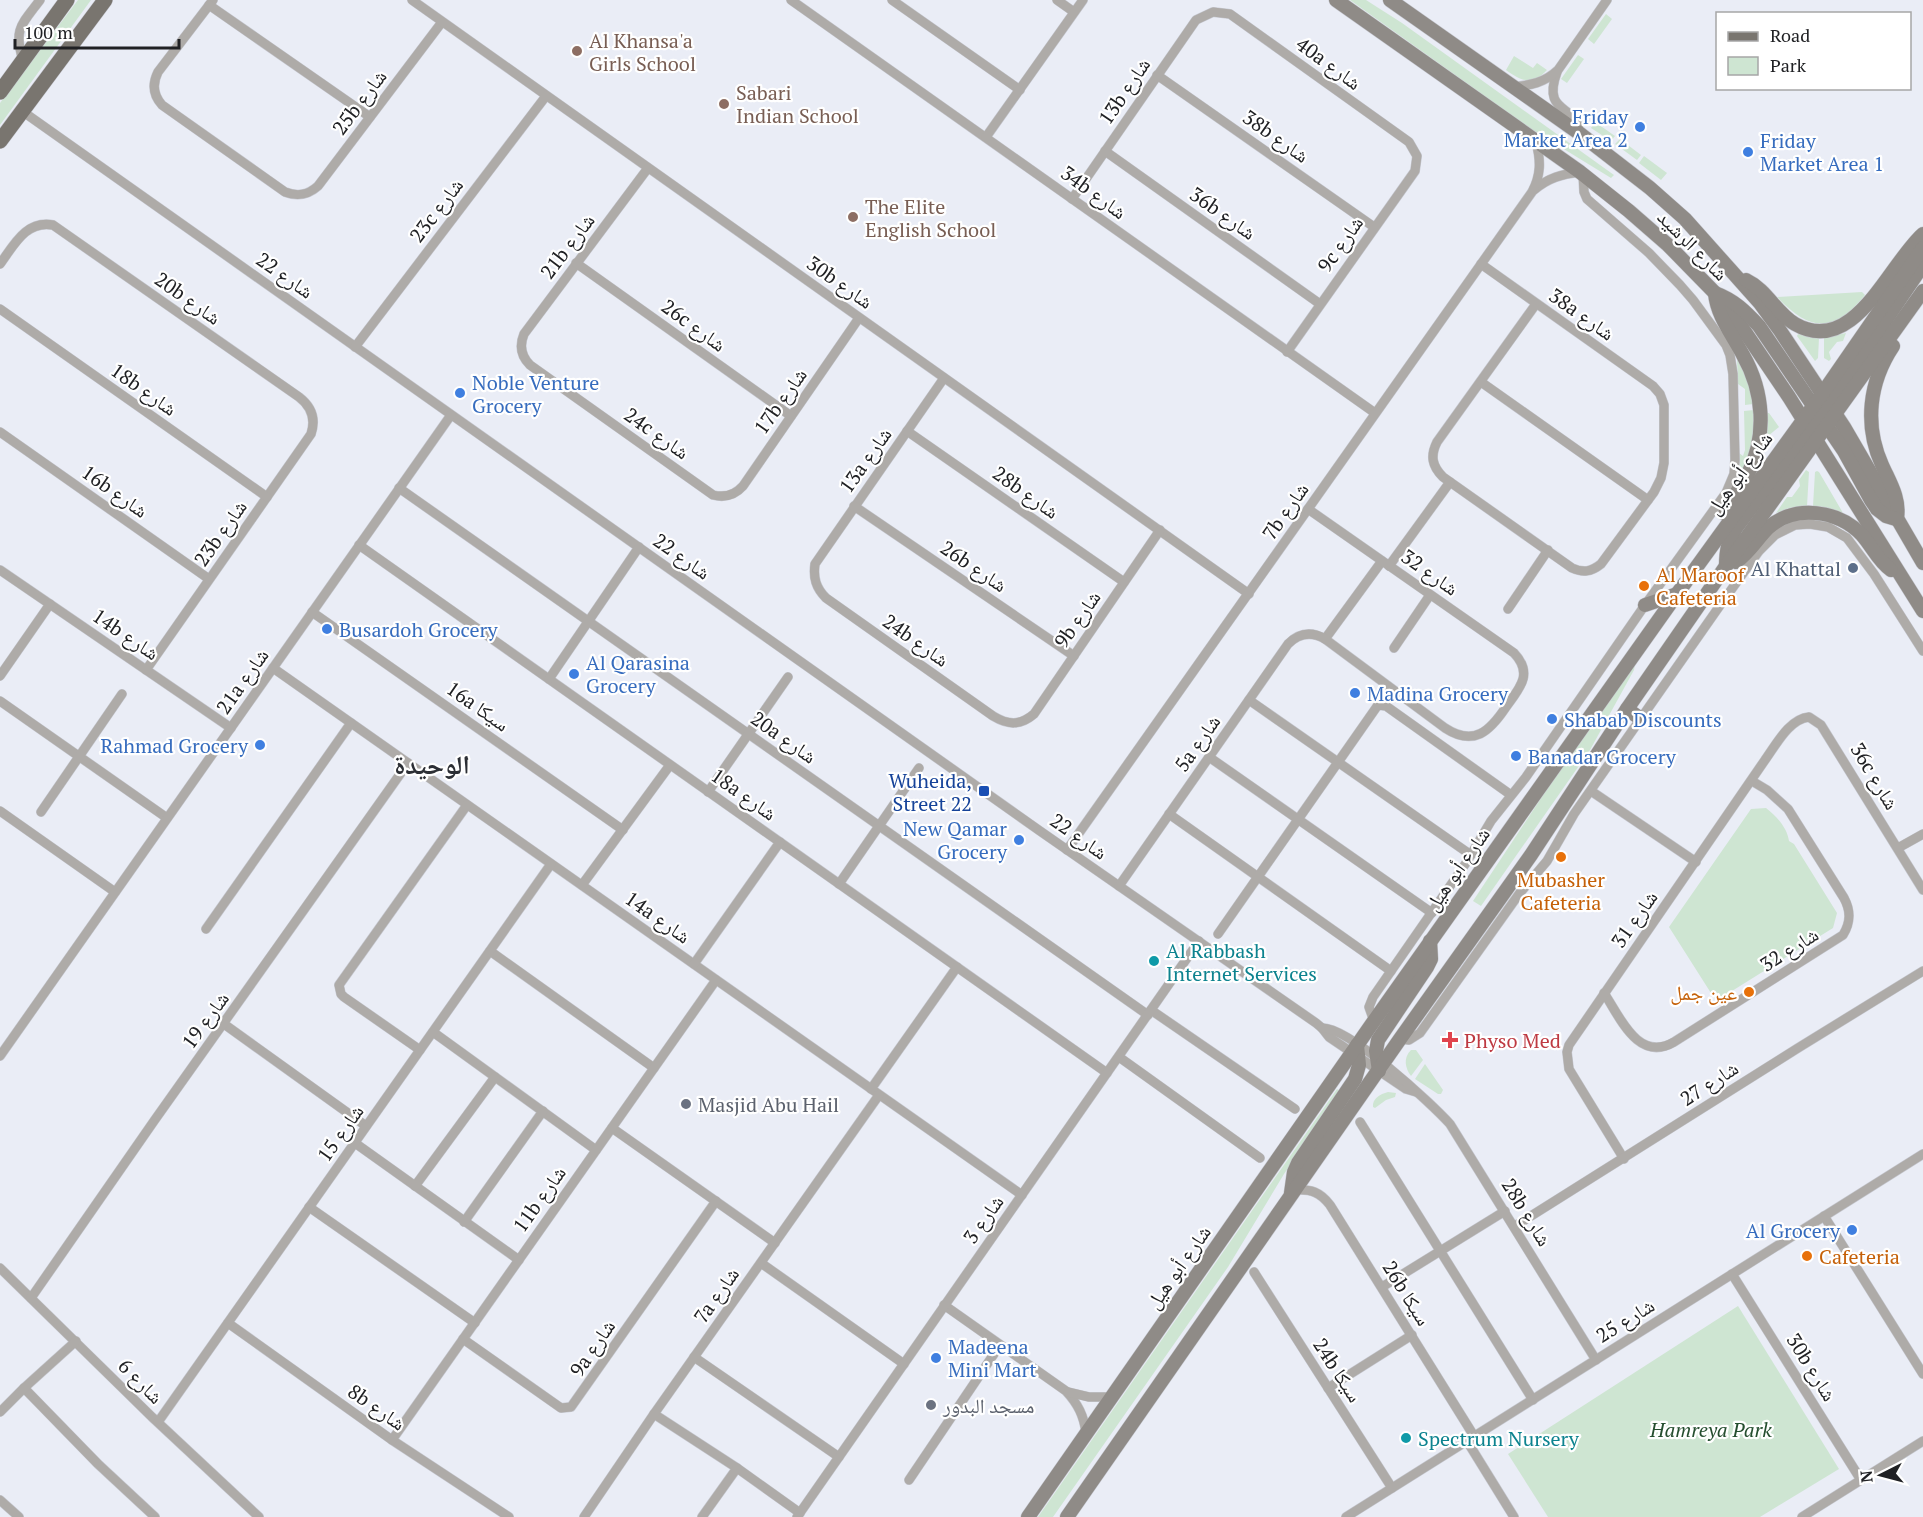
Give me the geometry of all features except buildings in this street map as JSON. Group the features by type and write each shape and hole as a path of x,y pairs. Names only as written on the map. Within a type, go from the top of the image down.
{"main road":[{"path":"0,92 67,0"},
{"path":"0,141 105,0"},
{"name":"شارع الرشيد","path":"1336,0 1582,173 1668,245 1715,293 1769,366 1923,611"},
{"name":"شارع الرشيد","path":"1389,0 1579,133 1650,188 1685,219 1779,329 1824,409"},
{"path":"1736,276 1758,287 1787,319 1795,324 1812,330 1830,330 1845,325 1857,315 1923,234"},
{"name":"شارع أبو هيل","path":"1028,1517 1113,1397 1186,1288 1356,1052 1374,1021 1430,941 1722,531 1810,429 1923,248"},
{"path":"1824,409 1923,265"},
{"path":"1715,293 1731,299 1759,326 1824,409 1870,500 1886,516 1897,520"},
{"path":"1715,293 1719,314 1752,372 1759,398 1761,425 1754,459 1748,475 1726,510 1722,531"},
{"path":"1921,294 1916,312 1886,356 1880,369 1871,400 1870,417 1877,454 1898,503 1897,520 1923,563"},
{"name":"شارع أبو هيل","path":"1810,429 1824,409 1921,294"},
{"path":"1726,566 1729,539 1810,429"},
{"path":"1066,1517 1293,1192 1381,1060 1400,1039 1531,855 1627,709 1726,566 1743,557 1768,528 1778,521 1789,516 1810,513 1826,514 1852,526 1862,535 1886,567 1899,573"},
{"path":"1645,605 1677,594"},
{"path":"1627,709 1641,719"},
{"path":"1381,1060 1376,1046 1427,967 1431,959 1430,941"},
{"path":"1293,1192 1294,1172 1298,1162 1355,1079 1356,1052"}],"street":[{"path":"23,60 18,45 19,30 40,0"},
{"name":"30b شارع","path":"412,0 1248,594"},
{"name":"34b شارع","path":"791,0 1375,413"},
{"path":"892,0 1020,90"},
{"path":"1057,0 1074,12"},
{"path":"986,137 1083,0"},
{"path":"1513,87 1544,81 1558,69 1607,0"},
{"path":"211,3 370,117"},
{"name":"25b شارع","path":"211,3 158,72 154,90 158,101 285,192 299,195 306,194 318,186 442,22"},
{"name":"13b شارع","path":"1072,199 1196,20 1213,12"},
{"name":"40a شارع","path":"1213,12 1230,14 1409,142 1417,156"},
{"path":"1558,69 1552,87 1554,100 1577,122 1579,133"},
{"name":"38b شارع","path":"1157,75 1374,227"},
{"name":"23c شارع","path":"355,347 546,96"},
{"name":"شارع 22","path":"22,111 1067,850 1322,1028 1334,1030 1356,1052 1381,1060"},
{"name":"7b شارع","path":"1067,850 1532,192 1537,182 1540,165 1536,142"},
{"name":"36b شارع","path":"1105,151 1320,304"},
{"name":"9c شارع","path":"1287,352 1415,171 1417,156"},
{"name":"21b شارع","path":"521,348 524,334 648,168"},
{"path":"1374,1021 1369,1007 1370,1002 1391,970 1471,855 1491,821 1533,767 1731,484 1735,460 1730,355 1720,336 1693,300 1649,253 1587,199 1582,173"},
{"name":"7b شارع","path":"1532,192 1557,176 1582,173"},
{"name":"20b شارع","path":"0,264 23,234 34,226 46,224 59,228 304,401 312,415"},
{"name":"26c شارع","path":"576,263 791,416"},
{"name":"38a شارع","path":"1481,264 1653,386 1660,394 1664,405 1664,463 1661,478 1648,500"},
{"path":"1482,382 1648,500 1595,569 1580,571 1548,550 1450,482 1437,471 1432,458 1437,442 1536,304"},
{"name":"18b شارع","path":"0,309 267,498"},
{"name":"17b شارع","path":"724,496 735,493 743,486 860,318"},
{"name":"24c شارع","path":"521,348 522,354 530,365 713,495 724,496"},
{"name":"13a شارع","path":"815,564 944,378"},
{"name":"23b شارع","path":"146,670 311,434 314,421 312,415"},
{"name":"21a شارع","path":"0,1056 451,415"},
{"name":"28b شارع","path":"907,431 1124,582"},
{"name":"16b شارع","path":"0,432 209,579"},
{"path":"1325,639 1450,482"},
{"name":"20a شارع","path":"399,488 748,735 1295,1109"},
{"name":"26b شارع","path":"855,506 1074,656"},
{"name":"شارع 32","path":"1308,508 1514,653 1519,658 1524,671 1522,684 1494,725 1487,731 1470,736 1452,733 1325,639"},
{"path":"1400,1039 1409,1040 1420,1033 1519,894 1546,861 1574,814 1760,551 1775,534 1795,525 1817,524 1838,531 1847,538 1874,574 1923,651"},
{"name":"9b شارع","path":"1020,723 1034,714 1160,530"},
{"name":"18a شارع","path":"359,545 1107,1073"},
{"path":"549,679 639,547"},
{"path":"1508,609 1548,550"},
{"name":"24b شارع","path":"815,564 813,573 815,583 826,598 993,716 1011,724 1020,723"},
{"name":"14b شارع","path":"0,570 231,728"},
{"path":"1394,648 1430,595"},
{"path":"0,676 51,604"},
{"name":"16a سيكا","path":"312,612 623,830"},
{"name":"5a شارع","path":"1119,886 1293,639 1313,634 1325,639"},
{"name":"14a شارع","path":"273,668 1022,1195"},
{"path":"708,792 788,677"},
{"path":"41,812 122,694"},
{"path":"1250,700 1471,855"},
{"path":"0,701 167,818"},
{"path":"1218,934 1376,707 1384,704 1511,795"},
{"name":"شارع 31","path":"1624,1159 1573,1076 1567,1061 1569,1045 1765,760 1798,720 1809,717"},
{"name":"36c شارع","path":"1809,717 1816,720 1826,731 1923,890"},
{"path":"206,929 351,723"},
{"path":"1209,758 1432,913"},
{"name":"شارع 19","path":"31,1298 408,764"},
{"path":"582,885 670,765"},
{"path":"839,884 919,768"},
{"name":"شارع 32","path":"1604,993 1637,1041 1651,1048 1659,1048 1674,1042 1843,935 1850,921 1850,913 1844,898 1788,809 1767,790 1752,781"},
{"path":"1591,791 1696,862"},
{"path":"420,1050 344,998 339,985 467,805"},
{"path":"0,811 115,892"},
{"path":"1169,814 1391,970"},
{"path":"1898,848 1923,834"},
{"path":"694,964 780,842"},
{"name":"شارع 15","path":"158,1422 551,864"},
{"name":"شارع 3","path":"799,1515 1199,942"},
{"path":"490,951 654,1068"},
{"name":"7a شارع","path":"584,1517 654,1413 776,1243 957,967"},
{"name":"شارع 27","path":"1515,1226 1923,971"},
{"name":"11b شارع","path":"392,1440 716,980"},
{"path":"224,1024 366,1126"},
{"path":"433,1032 596,1150"},
{"path":"1119,1057 1260,1158"},
{"name":"28b شارع","path":"1381,1060 1406,1089 1416,1092 1450,1124 1596,1360"},
{"path":"415,1186 495,1077"},
{"path":"465,1222 543,1111"},
{"path":"1360,1122 1533,1400"},
{"path":"612,1128 776,1243"},
{"path":"354,1143 519,1260"},
{"name":"شارع 25","path":"1346,1517 1923,1154"},
{"name":"26b سيكا","path":"1293,1192 1306,1190 1324,1197 1412,1335 1471,1439"},
{"name":"9a شارع","path":"463,1339 561,1408 571,1407 716,1201"},
{"path":"309,1207 475,1323"},
{"path":"1382,1287 1505,1211"},
{"path":"1824,1216 1923,1374"},
{"path":"761,1263 904,1364"},
{"name":"شارع 6","path":"0,1268 259,1517"},
{"name":"24b سيكا","path":"1254,1272 1392,1488"},
{"name":"30b شارع","path":"1732,1274 1862,1480"},
{"path":"944,1305 1066,1391 1081,1410 1086,1433"},
{"name":"8b شارع","path":"228,1323 392,1440 509,1517"},
{"path":"1328,1388 1412,1335"},
{"path":"0,1412 76,1341"},
{"path":"909,1480 1000,1345"},
{"path":"694,1357 839,1457"},
{"path":"24,1388 98,1464 155,1517"},
{"path":"1066,1391 1089,1397 1113,1397"},
{"path":"654,1413 737,1468 799,1515"},
{"path":"1471,1439 1514,1517"},
{"path":"1802,1517 1923,1441"},
{"path":"702,1517 737,1468"},
{"path":"0,1500 19,1517"}],"green space":[{"path":"78,0 91,0 0,125 0,103"},
{"path":"1350,0 1366,0 1402,23 1614,175 1611,178 1528,127"},
{"path":"1606,14 1612,19 1594,44 1588,39"},
{"path":"1578,55 1584,59 1567,83 1561,79"},
{"path":"1514,56 1533,68 1537,63 1547,70 1531,80 1517,77 1506,70"},
{"path":"1595,122 1615,136 1611,141 1591,128"},
{"path":"1620,139 1641,155 1637,160 1615,144"},
{"path":"1644,156 1667,173 1661,180 1639,163"},
{"path":"1862,292 1865,295 1843,317 1822,324 1800,317 1777,297"},
{"path":"1846,333 1843,341 1837,342 1829,352 1831,359 1829,361 1824,358 1824,338"},
{"path":"1798,334 1819,338 1818,358 1815,361 1797,336"},
{"path":"1737,359 1748,381 1753,404 1745,405 1745,389 1738,384"},
{"path":"1754,410 1751,445 1738,477 1739,453 1743,456 1745,450 1744,411"},
{"path":"1767,413 1779,427 1768,436 1766,434"},
{"path":"1806,470 1809,472 1807,506 1789,508 1776,513 1787,497 1792,497 1800,486 1799,480"},
{"path":"1817,471 1843,513 1813,506 1815,472"},
{"path":"1635,664 1634,670 1590,750 1481,906 1473,901 1563,765"},
{"path":"1766,808 1777,818 1789,841 1794,844 1837,913 1833,928 1716,1001 1669,927 1751,809"},
{"path":"1411,1050 1416,1050 1423,1060 1411,1076 1406,1063"},
{"path":"1425,1064 1443,1090 1441,1094 1415,1079"},
{"path":"1337,1089 1340,1091 1284,1174 1228,1267 1053,1517 1038,1517"},
{"path":"1388,1092 1396,1093 1395,1097 1373,1107 1377,1097"},
{"name":"Hamreya Park","path":"1738,1306 1839,1469 1760,1517 1548,1517 1508,1454"}],"place":[{"name":"Al Khansa'a Girls School","path":"577,51"},
{"name":"Sabari Indian School","path":"724,104"},
{"name":"Friday Market Area 2","path":"1640,127"},
{"name":"Friday Market Area 1","path":"1748,152"},
{"name":"The Elite English School","path":"853,217"},
{"name":"Noble Venture Grocery","path":"460,393"},
{"name":"Al Khattal","path":"1853,568"},
{"name":"Al Maroof Cafeteria","path":"1644,586"},
{"name":"Busardoh Grocery","path":"327,629"},
{"name":"Al Qarasina Grocery","path":"574,674"},
{"name":"Madina Grocery","path":"1355,693"},
{"name":"Shabab Discounts","path":"1552,719"},
{"name":"Rahmad Grocery","path":"260,745"},
{"name":"Banadar Grocery","path":"1516,756"},
{"name":"Wuheida, Street 22","path":"984,791"},
{"name":"New Qamar Grocery","path":"1019,840"},
{"name":"Mubasher Cafeteria","path":"1561,857"},
{"name":"Al Rabbash Internet Services","path":"1154,961"},
{"name":"عين جمل","path":"1749,992"},
{"name":"Physo Med","path":"1450,1040"},
{"name":"Masjid Abu Hail","path":"686,1104"},
{"name":"Al Grocery","path":"1852,1230"},
{"name":"Cafeteria","path":"1807,1256"},
{"name":"Madeena Mini Mart","path":"936,1358"},
{"name":"مسجد البدور","path":"931,1405"},
{"name":"Spectrum Nursery","path":"1406,1438"}],"district":[{"name":"الوحيدة","path":"432,764"}]}
